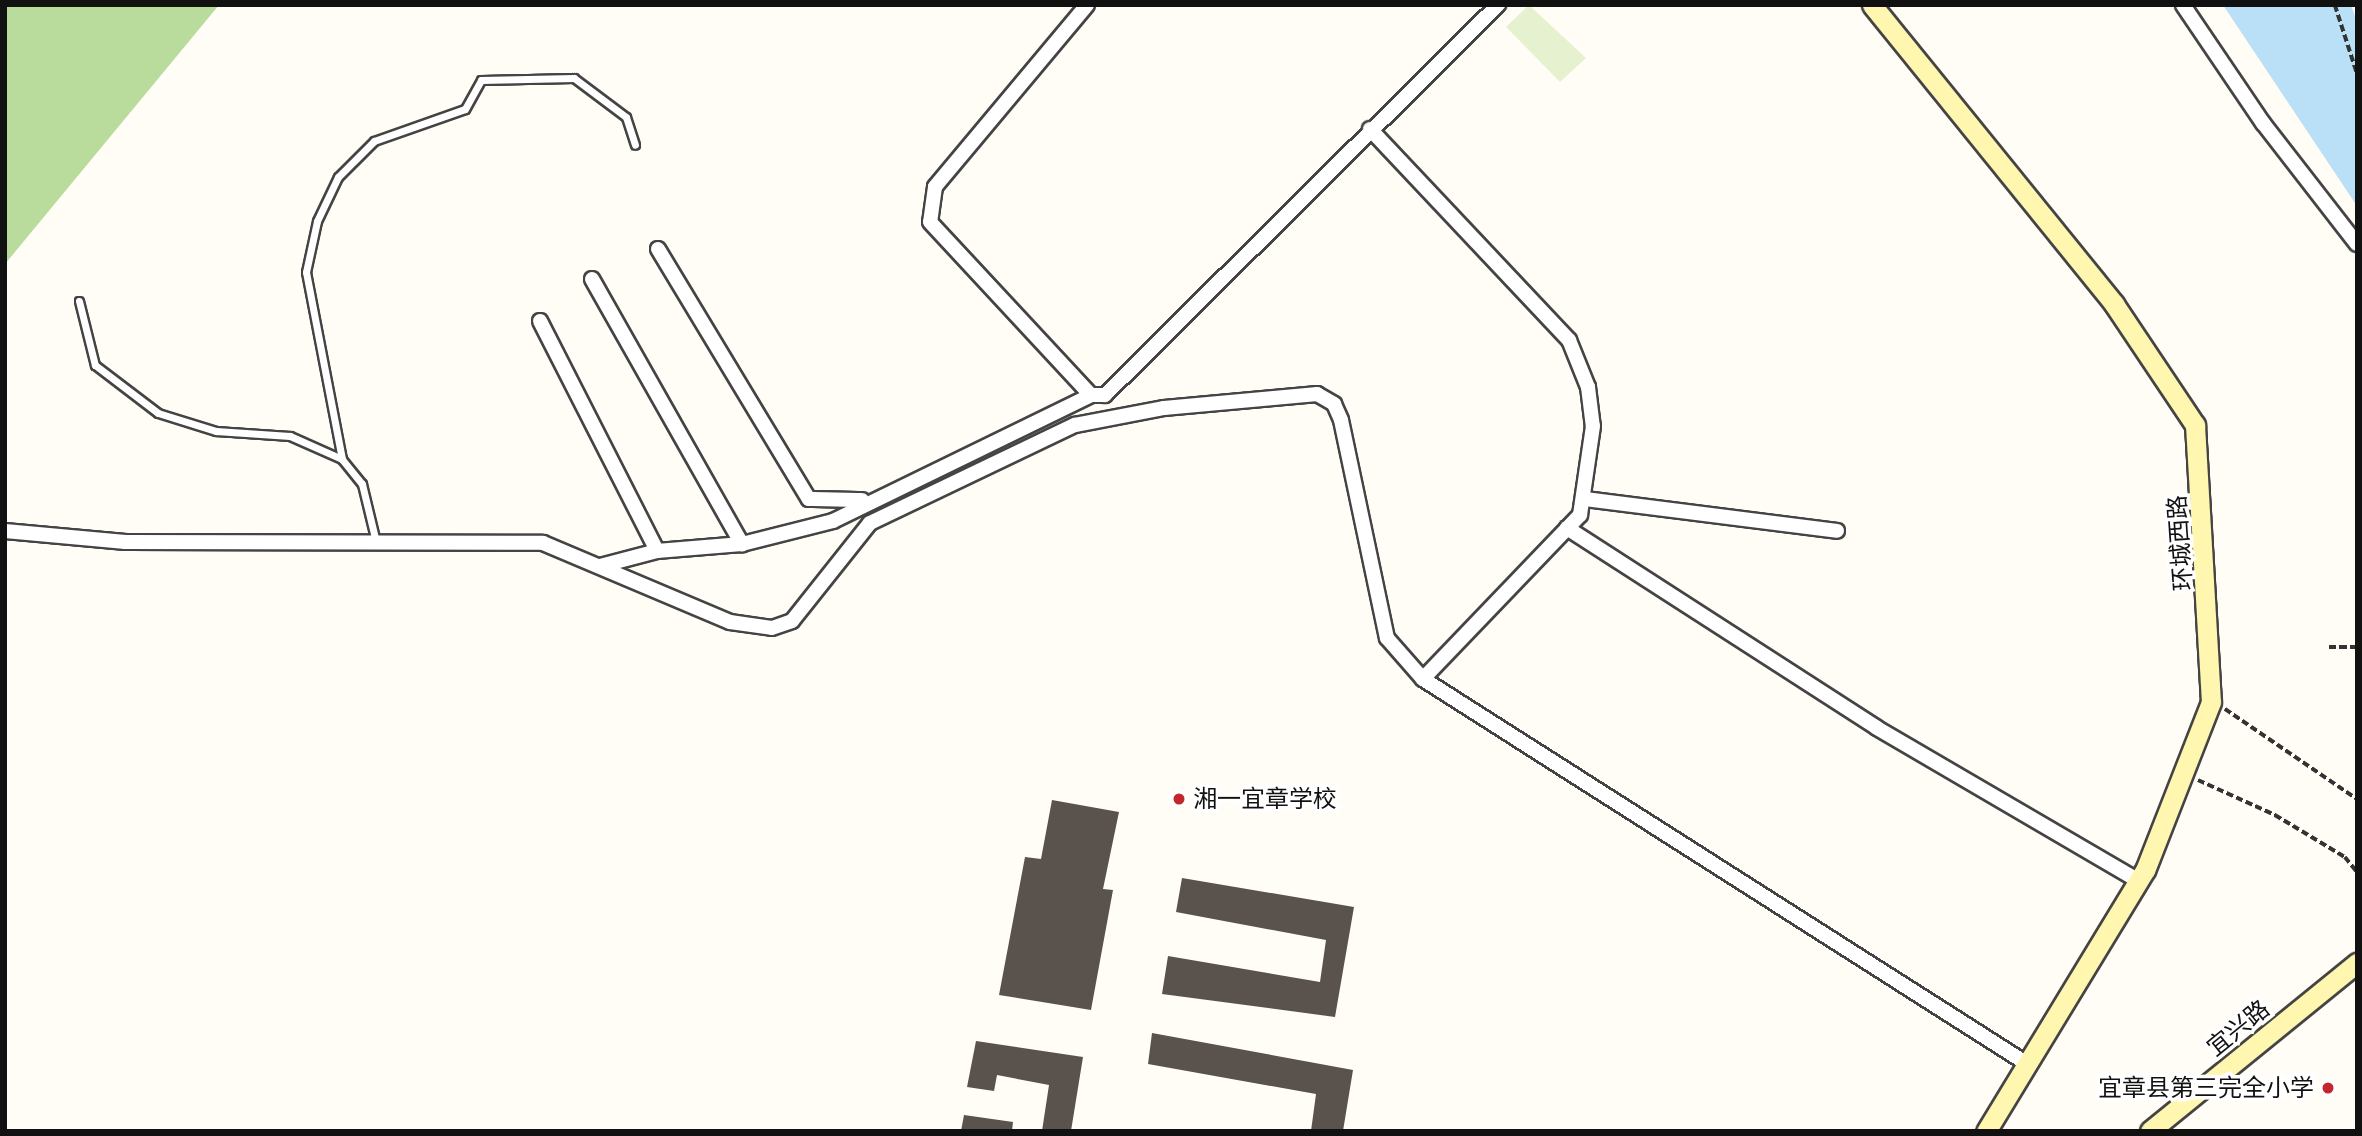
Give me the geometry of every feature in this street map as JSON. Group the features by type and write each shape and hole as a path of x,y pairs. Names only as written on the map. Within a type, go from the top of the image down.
{"main road":[{"name":"环城西路","path":"1872,5 2114,304 2195,425 2211,702 2139,881 2029,1065 1986,1131"},
{"name":"宜兴路","path":"2150,1131 2357,963"}],"street":[{"path":"1087,5 934,187 930,222 1091,395"},
{"path":"600,566 657,551 742,544 833,521 873,499 1091,395 1105,395 1497,5"},
{"path":"2183,5 2263,123 2357,244"},
{"path":"1370,129 1569,340 1588,387 1593,426 1584,499 1567,528 1423,679"},
{"path":"658,249 809,499 840,503 873,499"},
{"path":"592,279 742,544"},
{"path":"540,321 657,551"},
{"path":"5,531 125,542 503,539 542,543 730,622 772,628 792,621 870,523 1075,425 1164,408 1317,394 1334,404 1341,420 1387,638 1423,679 2029,1065"},
{"path":"1584,499 1837,531"},
{"path":"1567,528 1877,728 2139,881"}],"lane":[{"path":"342,459 306,272 317,221 338,177 374,141 465,109 481,80 575,78 626,117 635,145"},
{"path":"79,301 95,365 158,413 216,431 290,436 342,459 362,484 376,542"}],"path":[{"path":"2335,5 2357,73"},
{"path":"2329,647 2357,647"},
{"path":"2211,702 2357,799"},
{"path":"2183,774 2275,814 2345,857 2357,872"}],"green space":[{"path":"5,5 219,5 5,264"},
{"path":"1529,5 1586,58 1560,82 1506,27"}],"water":[{"path":"2223,5 2351,5 2357,22 2357,206"}],"building":[{"path":"1052,800 1119,812 1103,889 1113,890 1091,1010 999,995 1025,857 1041,859"},
{"path":"1182,878 1354,907 1335,1017 1162,994 1168,956 1320,982 1326,940 1176,912"},
{"path":"1152,1033 1353,1070 1343,1131 1311,1131 1316,1094 1148,1064"},
{"path":"976,1041 1083,1057 1071,1131 1042,1131 1049,1085 997,1075 994,1091 967,1087"},
{"path":"964,1115 1013,1122 1012,1131 961,1131"}],"place":[{"name":"湘一宜章学校","path":"1179,799"},
{"name":"宜章县第三完全小学","path":"2328,1088"}]}
